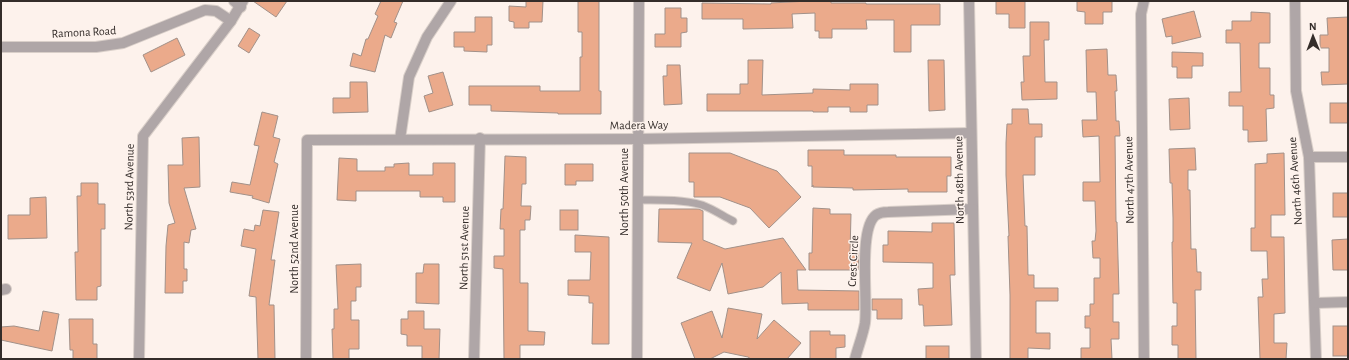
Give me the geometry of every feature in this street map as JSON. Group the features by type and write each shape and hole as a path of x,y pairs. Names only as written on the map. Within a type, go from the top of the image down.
{"street":[{"path":"400,139 409,77 427,37 451,1"},
{"name":"North 50th Avenue","path":"637,359 637,138 639,1"},
{"name":"North 48th Avenue","path":"969,1 976,359"},
{"name":"North 47th Avenue","path":"1144,1 1141,14 1144,359"},
{"name":"North 46th Avenue","path":"1295,1 1296,91 1309,157 1316,359"},
{"name":"North 53rd Avenue","path":"139,359 143,136 231,21 239,3"},
{"name":"Ramona Road","path":"1,46 96,47 123,43 205,10 216,11 231,21"},
{"name":"Madera Way","path":"307,140 637,138 971,132"},
{"name":"North 51st Avenue","path":"474,359 480,138"},
{"name":"North 52nd Avenue","path":"306,359 307,140"},
{"path":"1309,157 1348,157"},
{"name":"Crest Circle","path":"855,359 865,323 866,245 867,232 871,220 877,214 888,212 973,209"},
{"path":"1315,303 1348,302"}],"lane":[{"path":"637,200 675,200 689,202 704,206 733,221"}],"building":[{"path":"253,1 287,1 276,17"},
{"path":"381,1 403,1 394,22 397,23 391,38 385,35 375,72 350,66 353,53 361,56 366,39 368,39 378,16 375,14"},
{"path":"526,1 543,1 542,22 529,22 529,28 514,28 514,22 509,21 509,6 526,7"},
{"path":"578,1 599,1 599,91 601,91 601,114 491,111 491,105 469,105 469,86 540,86 540,91 580,91 582,32 578,32"},
{"path":"809,1 866,4 940,4 940,25 911,25 911,52 894,52 894,20 866,20 867,29 832,29 832,38 819,38 819,31 815,31 815,13 792,14 793,28 743,29 743,19 702,19 702,3 771,4"},
{"path":"996,1 1025,1 1025,28 1009,28 1009,14 996,14"},
{"path":"1077,1 1112,1 1112,12 1103,12 1103,24 1085,24 1085,12 1077,11"},
{"path":"665,8 681,8 681,18 687,18 687,32 681,33 681,47 655,47 655,34 665,34"},
{"path":"1194,11 1201,37 1172,44 1172,36 1166,37 1162,19"},
{"path":"1251,12 1270,13 1270,43 1259,43 1259,68 1270,68 1270,95 1274,95 1274,108 1266,109 1267,141 1248,142 1248,130 1243,130 1243,106 1229,106 1229,92 1241,92 1240,43 1226,43 1226,30 1232,30 1232,21 1251,21"},
{"path":"475,17 492,17 492,45 487,45 487,52 464,51 464,47 454,47 454,32 475,32"},
{"path":"1348,17 1348,84 1322,85 1321,72 1329,72 1329,48 1320,48 1320,35 1328,35 1327,18"},
{"path":"1030,22 1049,22 1049,40 1044,40 1045,82 1057,82 1057,99 1022,100 1021,82 1024,82 1023,56 1030,56"},
{"path":"249,28 260,35 249,53 238,46"},
{"path":"177,38 185,55 151,72 143,55"},
{"path":"1107,49 1108,75 1116,75 1116,121 1119,121 1120,136 1115,136 1119,294 1113,294 1113,322 1119,322 1119,339 1111,339 1112,359 1081,359 1081,348 1090,348 1090,328 1085,328 1085,316 1090,316 1090,304 1094,304 1094,278 1100,278 1100,258 1093,258 1092,241 1095,241 1096,231 1095,201 1083,201 1083,182 1100,182 1099,136 1083,137 1082,120 1097,120 1096,92 1087,92 1086,50"},
{"path":"1172,52 1203,53 1203,66 1192,66 1192,78 1177,78 1177,67 1172,67"},
{"path":"748,60 763,60 762,95 813,93 813,89 850,90 850,84 878,84 878,105 867,105 867,112 850,112 850,107 828,107 828,112 707,111 707,94 740,94 740,84 748,84"},
{"path":"928,60 944,60 945,110 929,111"},
{"path":"667,65 680,65 682,104 664,105 663,76 667,76"},
{"path":"443,72 453,105 429,112 424,96 433,93 428,76"},
{"path":"350,82 367,82 368,112 333,113 333,98 350,98"},
{"path":"1189,98 1190,129 1170,130 1169,99"},
{"path":"1330,103 1348,103 1348,123 1330,123"},
{"path":"1012,109 1028,109 1029,124 1042,124 1042,137 1035,137 1035,175 1023,175 1025,226 1027,226 1028,275 1034,275 1034,288 1058,288 1058,301 1036,301 1036,333 1050,333 1050,349 1028,348 1028,359 1010,359 1009,236 1006,143 1007,124 1012,124"},
{"path":"262,112 278,116 273,137 280,139 274,162 278,164 269,203 252,198 253,196 230,192 232,182 250,185 259,146 254,145"},
{"path":"199,137 200,187 184,188 196,229 191,230 189,243 184,242 184,269 187,269 187,281 183,281 183,293 165,293 168,225 175,223 169,203 168,165 183,165 182,138"},
{"path":"1195,148 1196,170 1188,170 1188,190 1190,190 1191,249 1196,249 1197,272 1201,272 1201,290 1195,290 1196,359 1178,359 1178,345 1172,345 1172,326 1177,326 1177,303 1173,303 1173,218 1169,149"},
{"path":"808,150 844,150 844,155 951,157 951,176 947,176 947,192 908,192 908,189 853,190 853,188 813,187 813,185 812,187 812,166 808,166"},
{"path":"689,153 730,153 777,171 801,197 769,228 750,208 720,197 694,197 694,182 689,182"},
{"path":"1284,153 1285,215 1271,215 1271,237 1284,237 1285,313 1274,314 1274,343 1287,343 1286,359 1260,359 1258,297 1263,297 1262,279 1268,279 1267,251 1251,251 1251,228 1255,228 1255,164 1267,163 1267,154"},
{"path":"505,156 526,157 526,184 522,184 521,206 531,206 530,220 525,220 525,230 520,230 520,283 528,283 528,331 545,332 544,345 520,345 520,359 504,359 503,269 494,268 494,256 504,256 504,229 500,229 501,209 503,209"},
{"path":"339,158 357,159 357,171 385,171 385,167 394,167 394,164 409,163 409,175 433,175 433,163 455,163 455,202 443,202 443,197 420,197 420,191 356,191 356,201 337,200"},
{"path":"565,164 593,164 593,181 576,181 576,185 565,185"},
{"path":"81,183 98,183 98,204 105,204 105,229 101,229 101,286 97,287 97,300 76,300 75,252 78,252 77,196 81,196"},
{"path":"1333,193 1348,193 1348,217 1333,217"},
{"path":"46,197 47,238 8,239 8,215 30,215 30,198"},
{"path":"813,208 830,209 830,214 851,214 850,253 859,253 858,270 809,270 809,253 812,253"},
{"path":"659,209 699,209 703,211 703,240 725,249 783,238 806,270 797,270 798,290 859,291 859,310 808,310 808,303 782,304 781,272 763,287 728,294 722,263 710,291 677,278 692,243 658,242"},
{"path":"263,210 279,212 271,260 275,260 269,305 274,305 275,359 258,359 256,297 249,296 256,249 241,246 244,229 254,231 255,225 260,226"},
{"path":"560,210 578,210 578,230 560,230"},
{"path":"932,223 954,223 955,275 950,275 952,325 924,326 923,305 919,305 918,289 933,288 933,263 883,262 883,245 888,245 888,231 932,232"},
{"path":"575,235 609,237 609,344 592,344 593,303 589,303 589,296 568,295 568,280 590,280 591,252 575,252"},
{"path":"1348,239 1348,270 1333,270 1332,240"},
{"path":"361,264 361,287 356,287 356,301 351,301 351,320 359,320 359,349 349,349 349,359 333,359 332,329 334,329 334,309 338,309 336,265"},
{"path":"424,264 439,264 439,304 416,303 416,273 423,273"},
{"path":"872,299 902,299 902,319 877,319 877,310 872,310"},
{"path":"728,308 762,314 757,339 774,320 801,343 787,359 751,359 724,352 710,359 695,359 681,323 712,311 722,338"},
{"path":"43,311 59,314 52,351 1,340 1,327 14,326 39,331"},
{"path":"408,311 424,311 424,329 440,329 439,359 422,359 422,346 407,346 407,335 401,334 401,319 408,319"},
{"path":"69,319 93,319 93,344 97,344 97,359 73,359 73,350 70,350"},
{"path":"1333,326 1348,326 1348,356 1333,356"},
{"path":"810,331 830,331 830,335 845,335 845,347 836,348 836,359 810,359"},
{"path":"926,346 949,346 949,359 926,359"}]}
